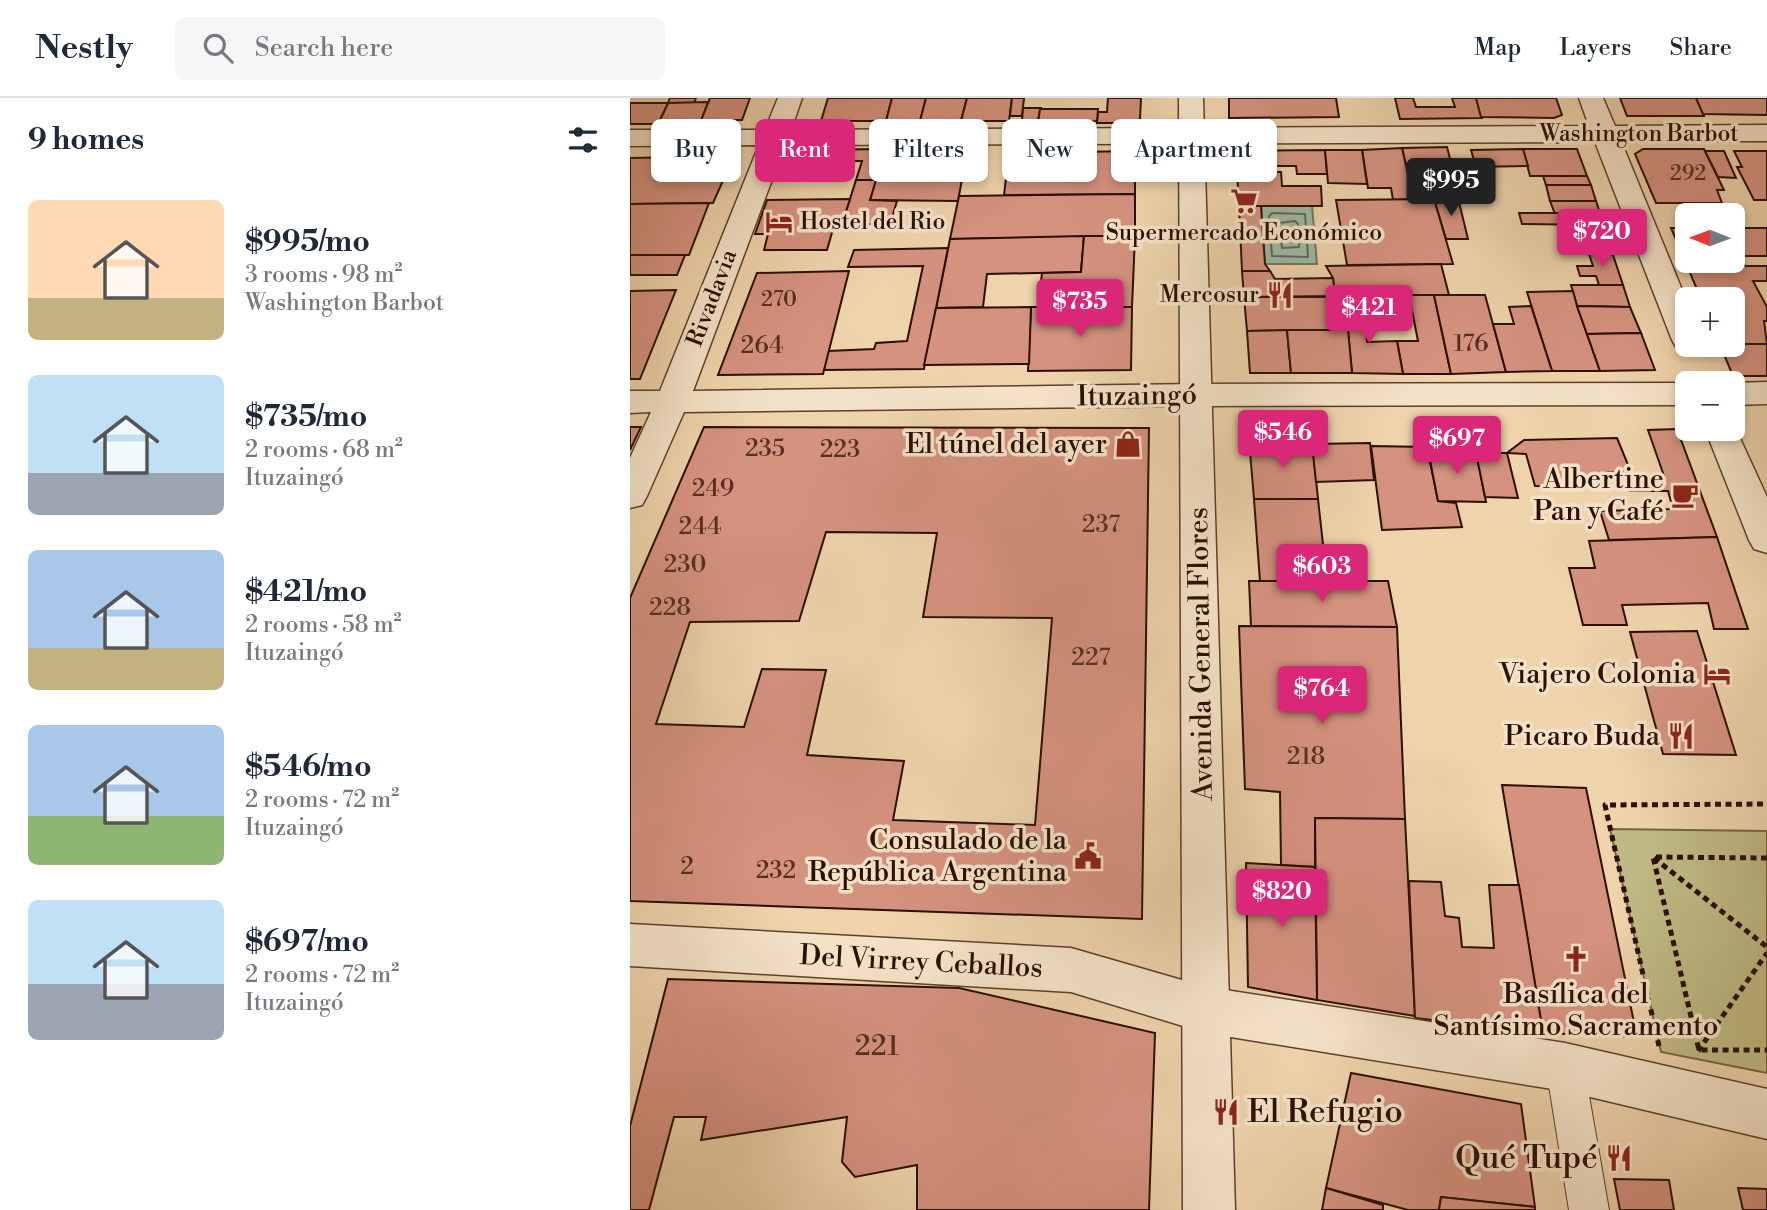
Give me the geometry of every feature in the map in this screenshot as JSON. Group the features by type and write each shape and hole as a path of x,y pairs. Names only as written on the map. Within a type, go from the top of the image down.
{"street":[{"name":"Rivadavia","path":"782,119 790,98"},
{"name":"Avenida General Flores","path":"1191,98 1192,119"},
{"path":"1591,98 1675,310"},
{"name":"Washington Barbot","path":"1277,136 1767,133"},
{"name":"Washington Barbot","path":"855,138 1111,137"},
{"name":"Washington Barbot","path":"630,138 755,139"},
{"name":"Rivadavia","path":"630,496 672,402 757,182"},
{"name":"Avenida General Flores","path":"1193,182 1209,1210"},
{"path":"1745,394 1767,393"},
{"name":"Ituzaingó","path":"630,402 1196,395 1675,394"},
{"path":"1728,441 1767,540"},
{"name":"Del Virrey Ceballos","path":"630,945 1071,970 1206,1010 1565,1067 1767,1114"},
{"path":"1565,1067 1589,1210"}],"path":[{"path":"1669,1092 1605,806 1767,804"},
{"path":"1653,858 1699,1050"},
{"path":"1653,858 1767,858"},
{"path":"1653,858 1767,947"},
{"path":"1669,1092 1767,953"},
{"path":"1699,1050 1767,1050"}],"shaded area":[{"path":"1610,829 1767,831 1767,1073 1661,1052"}],"water":[{"path":"1312,205 1317,264 1265,264 1261,206"}],"building":[{"path":"670,98 696,98 694,103 668,103"},
{"path":"710,98 750,98 742,120 701,119"},
{"path":"828,98 892,98 887,119 822,119"},
{"path":"892,98 926,98 921,119 887,119"},
{"path":"926,98 967,98 962,119 921,119"},
{"path":"967,98 1012,98 1009,119 962,119"},
{"path":"1012,98 1024,98 1022,116 1010,116"},
{"path":"1108,98 1141,98 1140,119 1111,119 1111,123 1097,123 1098,112 1107,112"},
{"path":"1229,98 1336,98 1339,117 1229,118"},
{"path":"1395,98 1413,98 1416,107 1455,107 1452,98 1476,98 1482,118 1400,119"},
{"path":"1476,98 1556,98 1562,115 1554,118 1481,117"},
{"path":"1620,98 1696,98 1704,116 1627,116"},
{"path":"1696,98 1767,98 1767,115 1703,114"},
{"path":"708,102 702,119 660,119 668,103"},
{"path":"630,103 668,103 660,119 651,119 651,124 630,124"},
{"path":"1023,108 1041,108 1038,119 1022,119"},
{"path":"1040,109 1098,109 1097,121 1038,119"},
{"path":"1447,147 1454,174 1474,173 1481,198 1451,198 1445,179 1409,179 1402,148"},
{"path":"1402,148 1416,199 1393,200 1391,188 1368,188 1362,150"},
{"path":"855,149 869,149 869,180 856,180 862,161 855,161"},
{"path":"1523,149 1577,149 1587,176 1530,176"},
{"path":"1523,149 1528,166 1476,167 1471,150"},
{"path":"1643,149 1704,149 1724,190 1717,190 1722,203 1656,203 1635,154"},
{"path":"1325,150 1327,174 1297,174 1296,166 1277,166 1277,151"},
{"path":"1325,150 1362,150 1367,184 1328,183"},
{"path":"1111,151 1111,182 1135,182 1135,194 1004,195 1006,182 1097,182 1097,152"},
{"path":"1705,151 1724,151 1736,178 1718,177"},
{"path":"1734,151 1767,151 1767,200 1754,200 1737,167 1742,167"},
{"path":"630,158 651,158 651,182 722,182 713,203 630,204"},
{"path":"1277,172 1281,172 1282,186 1321,186 1322,206 1239,206 1238,182 1277,182"},
{"path":"1543,176 1587,176 1591,185 1546,185"},
{"path":"856,180 875,182 870,200 897,201 890,224 842,224"},
{"path":"875,182 961,182 958,201 870,200"},
{"path":"1546,185 1591,185 1596,201 1550,201"},
{"path":"1135,194 1135,236 950,239 959,196"},
{"path":"1458,198 1468,239 1446,239 1434,199"},
{"path":"850,199 840,229 833,229 827,250 764,250 768,234 755,234 767,200"},
{"path":"1434,199 1453,264 1347,265 1336,200"},
{"path":"1550,201 1596,201 1600,213 1555,214"},
{"path":"709,203 689,255 630,255 630,204"},
{"path":"1239,206 1261,206 1265,264 1270,271 1242,271"},
{"path":"1519,213 1595,213 1599,225 1522,224"},
{"path":"1562,225 1604,225 1612,252 1588,251 1584,236 1565,236"},
{"path":"1745,228 1767,228 1767,256 1745,256"},
{"path":"1084,236 1081,272 987,274 983,307 936,308 950,239"},
{"path":"1084,236 1135,236 1132,307 1084,307 1084,292 1040,292 1042,273 1081,272"},
{"path":"948,248 924,369 824,370 828,351 874,349 876,343 907,341 923,266 848,267 854,250"},
{"path":"1588,251 1612,252 1623,285 1599,285 1596,276 1580,276 1577,266 1593,266"},
{"path":"630,255 685,255 677,275 630,275"},
{"path":"1441,264 1449,295 1335,296 1333,278 1326,266"},
{"path":"1745,266 1767,266 1767,281 1753,281 1767,307 1767,321 1764,321 1767,344 1745,344 1745,287 1696,287 1690,273 1745,273"},
{"path":"849,271 823,374 718,375 757,273"},
{"path":"1242,271 1270,271 1275,279 1333,278 1335,296 1244,297"},
{"path":"1571,285 1623,285 1630,307 1577,306"},
{"path":"676,290 640,379 630,379 630,291"},
{"path":"1573,291 1600,371 1552,371 1527,292"},
{"path":"1409,295 1434,295 1451,374 1403,374 1397,341 1418,341"},
{"path":"1434,295 1485,295 1506,372 1451,374"},
{"path":"1244,297 1345,297 1348,330 1247,331"},
{"path":"1345,297 1363,297 1367,342 1397,341 1403,374 1352,373"},
{"path":"1531,306 1552,371 1506,372 1493,324 1514,324 1509,307"},
{"path":"1577,306 1630,307 1641,333 1587,334"},
{"path":"1031,307 1132,307 1131,370 1028,371"},
{"path":"1031,307 1029,364 924,365 936,308"},
{"path":"1287,330 1291,373 1250,373 1247,331"},
{"path":"1287,330 1348,330 1352,373 1291,373"},
{"path":"1641,333 1655,370 1600,371 1587,334"},
{"path":"1745,344 1767,344 1767,376 1745,376 1745,371 1731,371 1725,357 1745,357"},
{"path":"630,427 641,427 630,450"},
{"path":"704,427 1149,428 1142,919 630,901 630,598","holes":["826,532 937,533 923,617 1052,618 1035,825 893,820 904,761 807,755 826,670 762,669 744,727 656,724 690,622 799,621"]},
{"path":"1675,429 1675,441 1681,441 1717,537 1609,540 1600,511 1673,509 1668,491 1630,491 1627,477 1664,476 1648,430"},
{"path":"1617,438 1631,472 1607,472 1610,479 1585,479 1588,487 1535,486 1526,454 1507,453 1524,440"},
{"path":"1249,440 1312,440 1318,499 1254,499"},
{"path":"1370,443 1374,480 1316,482 1312,444"},
{"path":"1371,446 1427,447 1438,501 1456,503 1462,527 1382,530"},
{"path":"1428,450 1476,451 1486,502 1438,501"},
{"path":"1476,453 1507,453 1518,498 1485,497"},
{"path":"1254,499 1318,499 1327,581 1260,581"},
{"path":"1717,537 1748,629 1714,629 1708,603 1622,605 1627,625 1583,625 1569,568 1595,568 1589,541"},
{"path":"1249,581 1388,581 1397,627 1251,626"},
{"path":"1239,626 1397,627 1405,819 1315,818 1315,867 1281,865 1280,792 1245,789"},
{"path":"1697,631 1736,755 1663,754 1630,632"},
{"name":"Basílica del Santísimo Sacramento","path":"1502,785 1586,788 1637,1037 1543,1033"},
{"path":"1315,818 1405,819 1415,1016 1317,1000"},
{"path":"1246,863 1315,867 1317,1000 1248,987"},
{"path":"1409,881 1441,882 1445,916 1459,918 1462,947 1494,948 1489,885 1519,885 1543,1033 1415,1018"},
{"path":"668,979 959,988 1155,1033 1149,1210 917,1210 917,1165 855,1177 842,1162 847,1117 701,1140 706,1117 674,1117 649,1210 630,1210 630,1126"},
{"path":"1351,1073 1521,1104 1535,1207 1441,1197 1439,1210 1408,1210 1326,1188"},
{"path":"1614,1179 1669,1180 1674,1210 1620,1210"},
{"path":"1326,1188 1383,1205 1383,1210 1322,1210"},
{"path":"1738,1188 1767,1189 1767,1210 1743,1210"},
{"path":"1441,1197 1535,1207 1535,1210 1439,1210"}],"place":[{"name":"Supermercado Económico","path":"1244,201"},
{"name":"Hostel del Rio","path":"779,222"},
{"name":"Mercosur","path":"1280,295"},
{"name":"El túnel del ayer","path":"1128,444"},
{"name":"Albertine Pan y Café","path":"1685,495"},
{"name":"Viajero Colonia","path":"1717,674"},
{"name":"Picaro Buda","path":"1681,736"},
{"name":"Consulado de la República Argentina","path":"1088,856"},
{"name":"Basílica del Santísimo Sacramento","path":"1576,959"},
{"name":"El Refugio","path":"1226,1112"},
{"name":"Qué Tupé","path":"1619,1158"}]}
